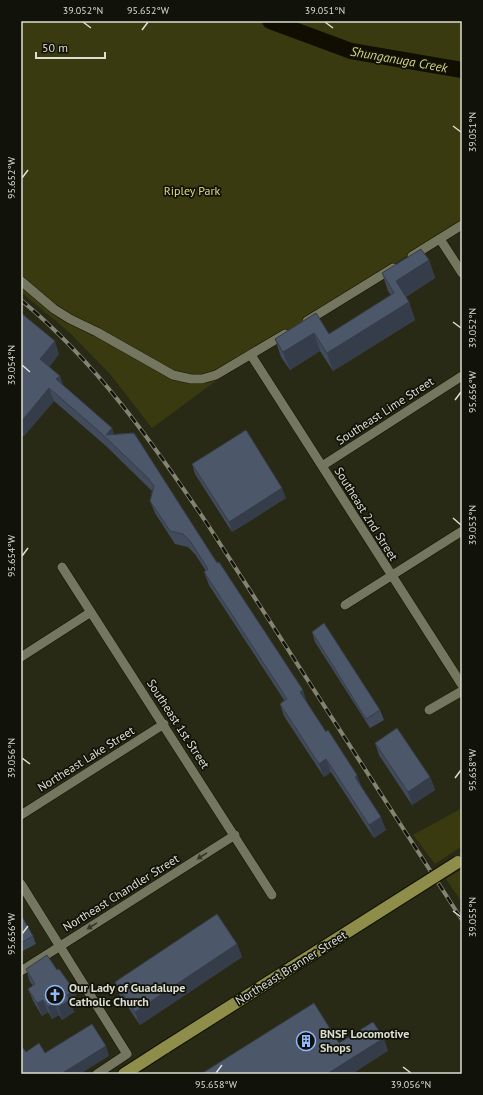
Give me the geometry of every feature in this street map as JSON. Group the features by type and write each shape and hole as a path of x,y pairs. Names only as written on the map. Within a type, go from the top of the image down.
{"main road":[{"name":"Northeast Branner Street","path":"124,1074 460,861"}],"street":[{"path":"21,281 45,302 70,319 97,332 173,374 191,379 202,379 216,375 251,355 462,225"},
{"path":"440,239 462,273"},
{"name":"Southeast 2nd Street","path":"251,355 462,685"},
{"name":"Southeast Lime Street","path":"322,466 462,376"},
{"path":"344,605 462,531"},
{"name":"Southeast 1st Street","path":"62,567 164,724 272,895"},
{"path":"21,657 91,612"},
{"path":"428,710 462,691"},
{"name":"Northeast Lake Street","path":"21,815 164,724"},
{"name":"Northeast Chandler Street","path":"21,971 235,835"},
{"path":"21,884 127,1054 97,1074"}],"green space":[{"name":"Ripley Park","path":"21,21 462,21 462,221 251,355 152,428 110,374 69,332 21,292"},
{"path":"462,808 462,846 435,864 413,835"},
{"path":"462,869 462,902 446,879"}],"building":[{"path":"421,249 429,260 396,281 409,302 327,353 314,333 283,352 275,339 316,313 329,334 394,293 382,273"},
{"path":"21,313 55,341 40,359 60,376 56,379 112,428 106,435 134,433 217,563 219,562 303,690 300,692 326,732 328,730 357,775 355,777 381,817 369,825 326,759 319,764 280,704 287,699 204,572 208,569 190,541 183,534 170,531 150,501 154,486 148,478 101,433 49,388 21,422"},
{"path":"246,430 282,488 229,522 192,464"},
{"path":"324,623 380,710 366,719 312,632"},
{"path":"397,728 430,777 408,792 375,743"},
{"path":"217,914 237,944 135,1012 115,982"},
{"path":"21,915 33,936 21,943"},
{"path":"47,955 57,970 59,969 74,990 67,995 70,1000 58,1007 55,1002 48,1007 43,1000 37,1003 28,989 35,984 26,969"},
{"name":"BNSF Locomotive Shops","path":"314,1003 339,1043 373,1022 384,1038 327,1074 201,1074"},
{"path":"92,1024 106,1046 61,1074 21,1074 21,1049 23,1048 26,1052 39,1043 45,1053"}],"waterway":[{"name":"Shunganuga Creek","path":"270,21 351,51 462,70"}],"railway":[{"path":"21,300 48,324 98,376 144,433 165,462 206,522 462,920"}],"place":[{"name":"Our Lady of Guadalupe Catholic Church","path":"55,995"},
{"name":"BNSF Locomotive Shops","path":"306,1041"}]}
